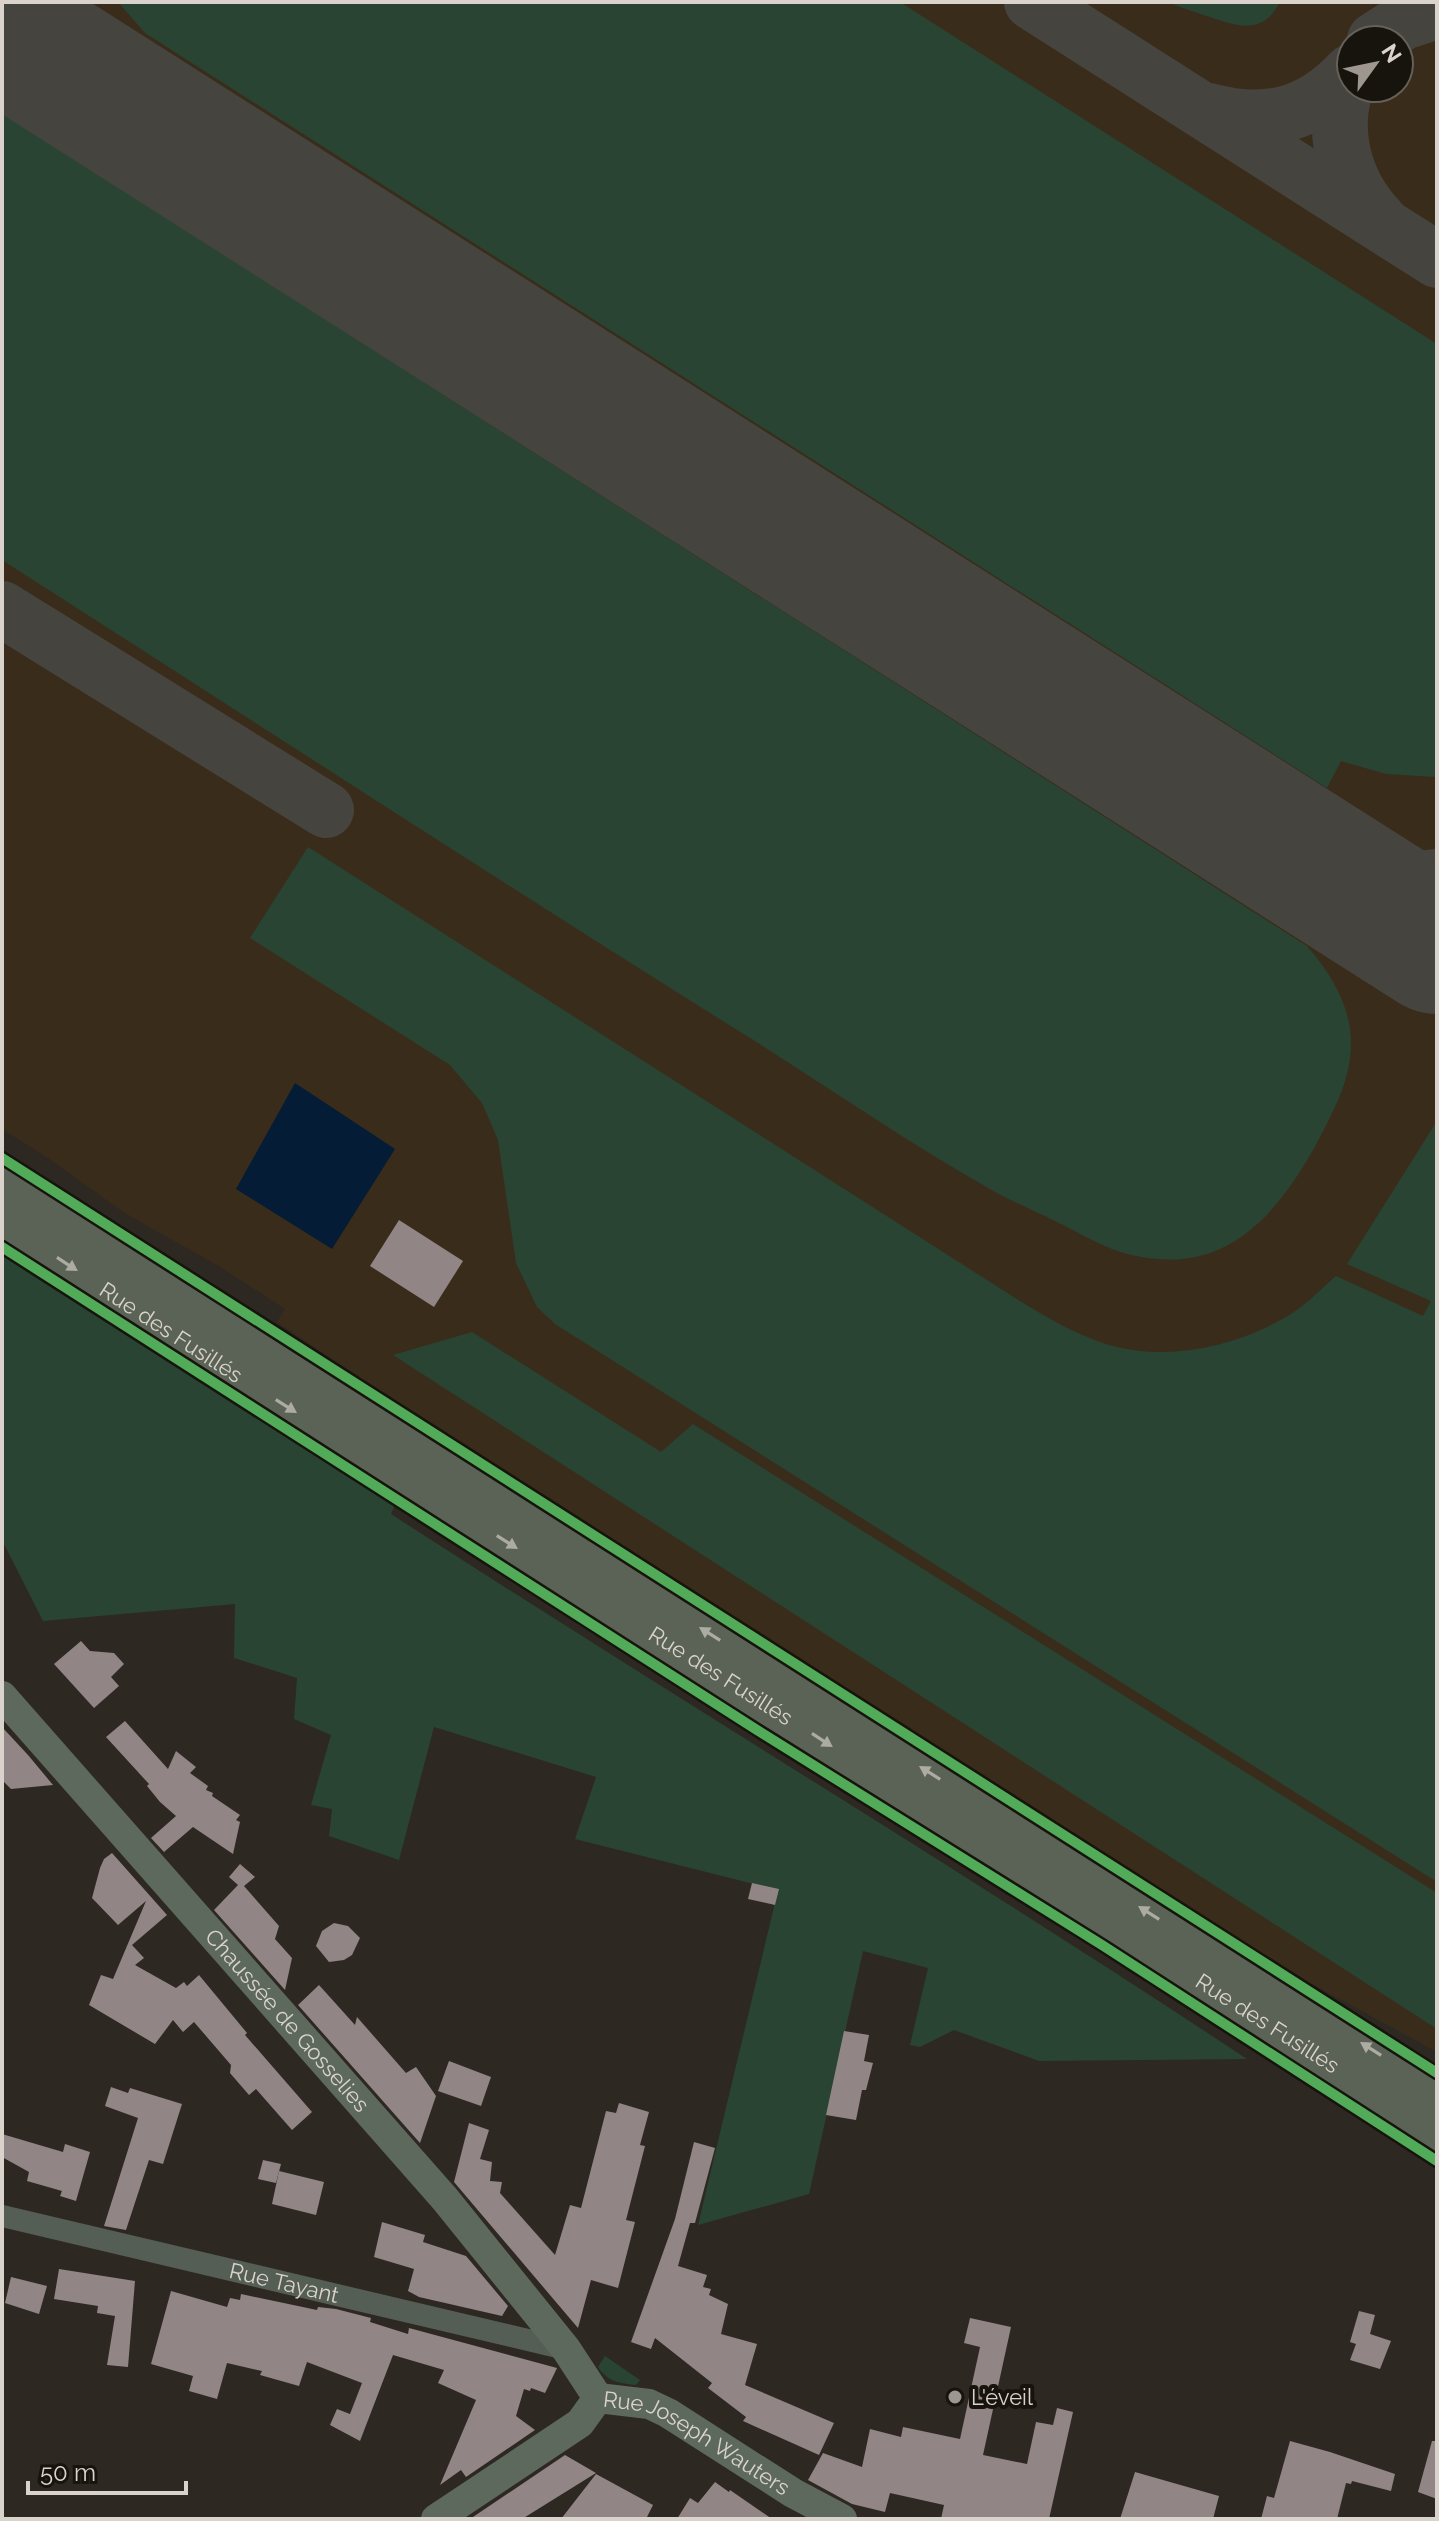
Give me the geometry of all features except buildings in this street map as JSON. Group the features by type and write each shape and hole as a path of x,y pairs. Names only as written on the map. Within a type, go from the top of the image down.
{"highway":[{"name":"Rue des Fusillés","path":"2,1182 1146,1910 1437,2090"},
{"name":"Rue des Fusillés","path":"2,1222 279,1402 710,1668 1437,2131"}],"street":[{"name":"Chaussée de Gosselies","path":"2,1696 445,2199 566,2349"},
{"name":"Rue Tayant","path":"2,2216 566,2349"},
{"name":"Rue Joseph Wauters","path":"566,2349 598,2398 649,2404 668,2413 793,2493 842,2519"},
{"path":"437,2518 580,2423 598,2398"}],"shaded area":[{"path":"2,2 1437,2 1437,2052 1301,1978 383,1394 277,1322 285,1309 222,1268 123,1212 2,1129"}],"green space":[{"path":"118,2 900,2 1437,344 1437,777 1386,774 1341,761 1327,788 145,33"},
{"path":"1168,2 1280,2 1266,20 1250,26 1221,21"},
{"path":"2,113 1307,946 1335,984 1343,1004 1351,1043 1349,1064 1344,1086 1322,1133 1276,1205 1234,1241 1209,1253 1164,1259 1112,1249 1001,1195 886,1126 2,560"},
{"path":"308,847 1023,1303 1080,1334 1124,1349 1174,1352 1200,1349 1249,1335 1294,1312 1336,1276 1423,1316 1431,1301 1347,1264 1437,1121 1437,1882 555,1324 537,1307 516,1263 498,1140 482,1103 450,1065 250,938"},
{"path":"6,1250 397,1499 391,1514 1247,2059 1039,2061 954,2030 920,2047 910,2045 928,1968 863,1951 809,2194 698,2225 778,1890 575,1839 596,1777 434,1727 399,1860 329,1836 332,1809 311,1805 331,1735 294,1719 297,1678 234,1658 235,1604 43,1621 2,1540 2,1254"},
{"path":"472,1332 661,1452 693,1424 1437,1893 1437,2029 393,1355"},
{"path":"605,2356 640,2380 636,2385 606,2376 598,2367"}],"water":[{"path":"295,1083 395,1149 332,1249 236,1189"}],"taxiway":[{"path":"38,2 66,47 128,110"},
{"path":"1032,2 1437,260"},
{"path":"1400,24 1437,11"},
{"path":"2,39 32,49"},
{"path":"1209,111 1249,117 1286,114 1320,99 1335,87"},
{"path":"1342,104 1340,132 1348,170 1366,205 1379,220"},
{"path":"2,609 326,810"},
{"path":"1248,823 1338,868 1385,878 1437,877"}],"runway":[{"path":"2,30 1437,943"}],"cycle path":[{"path":"2,1158 1437,2073"},
{"path":"2,1247 1437,2161"}],"place":[{"name":"L'éveil","path":"955,2397"}]}
